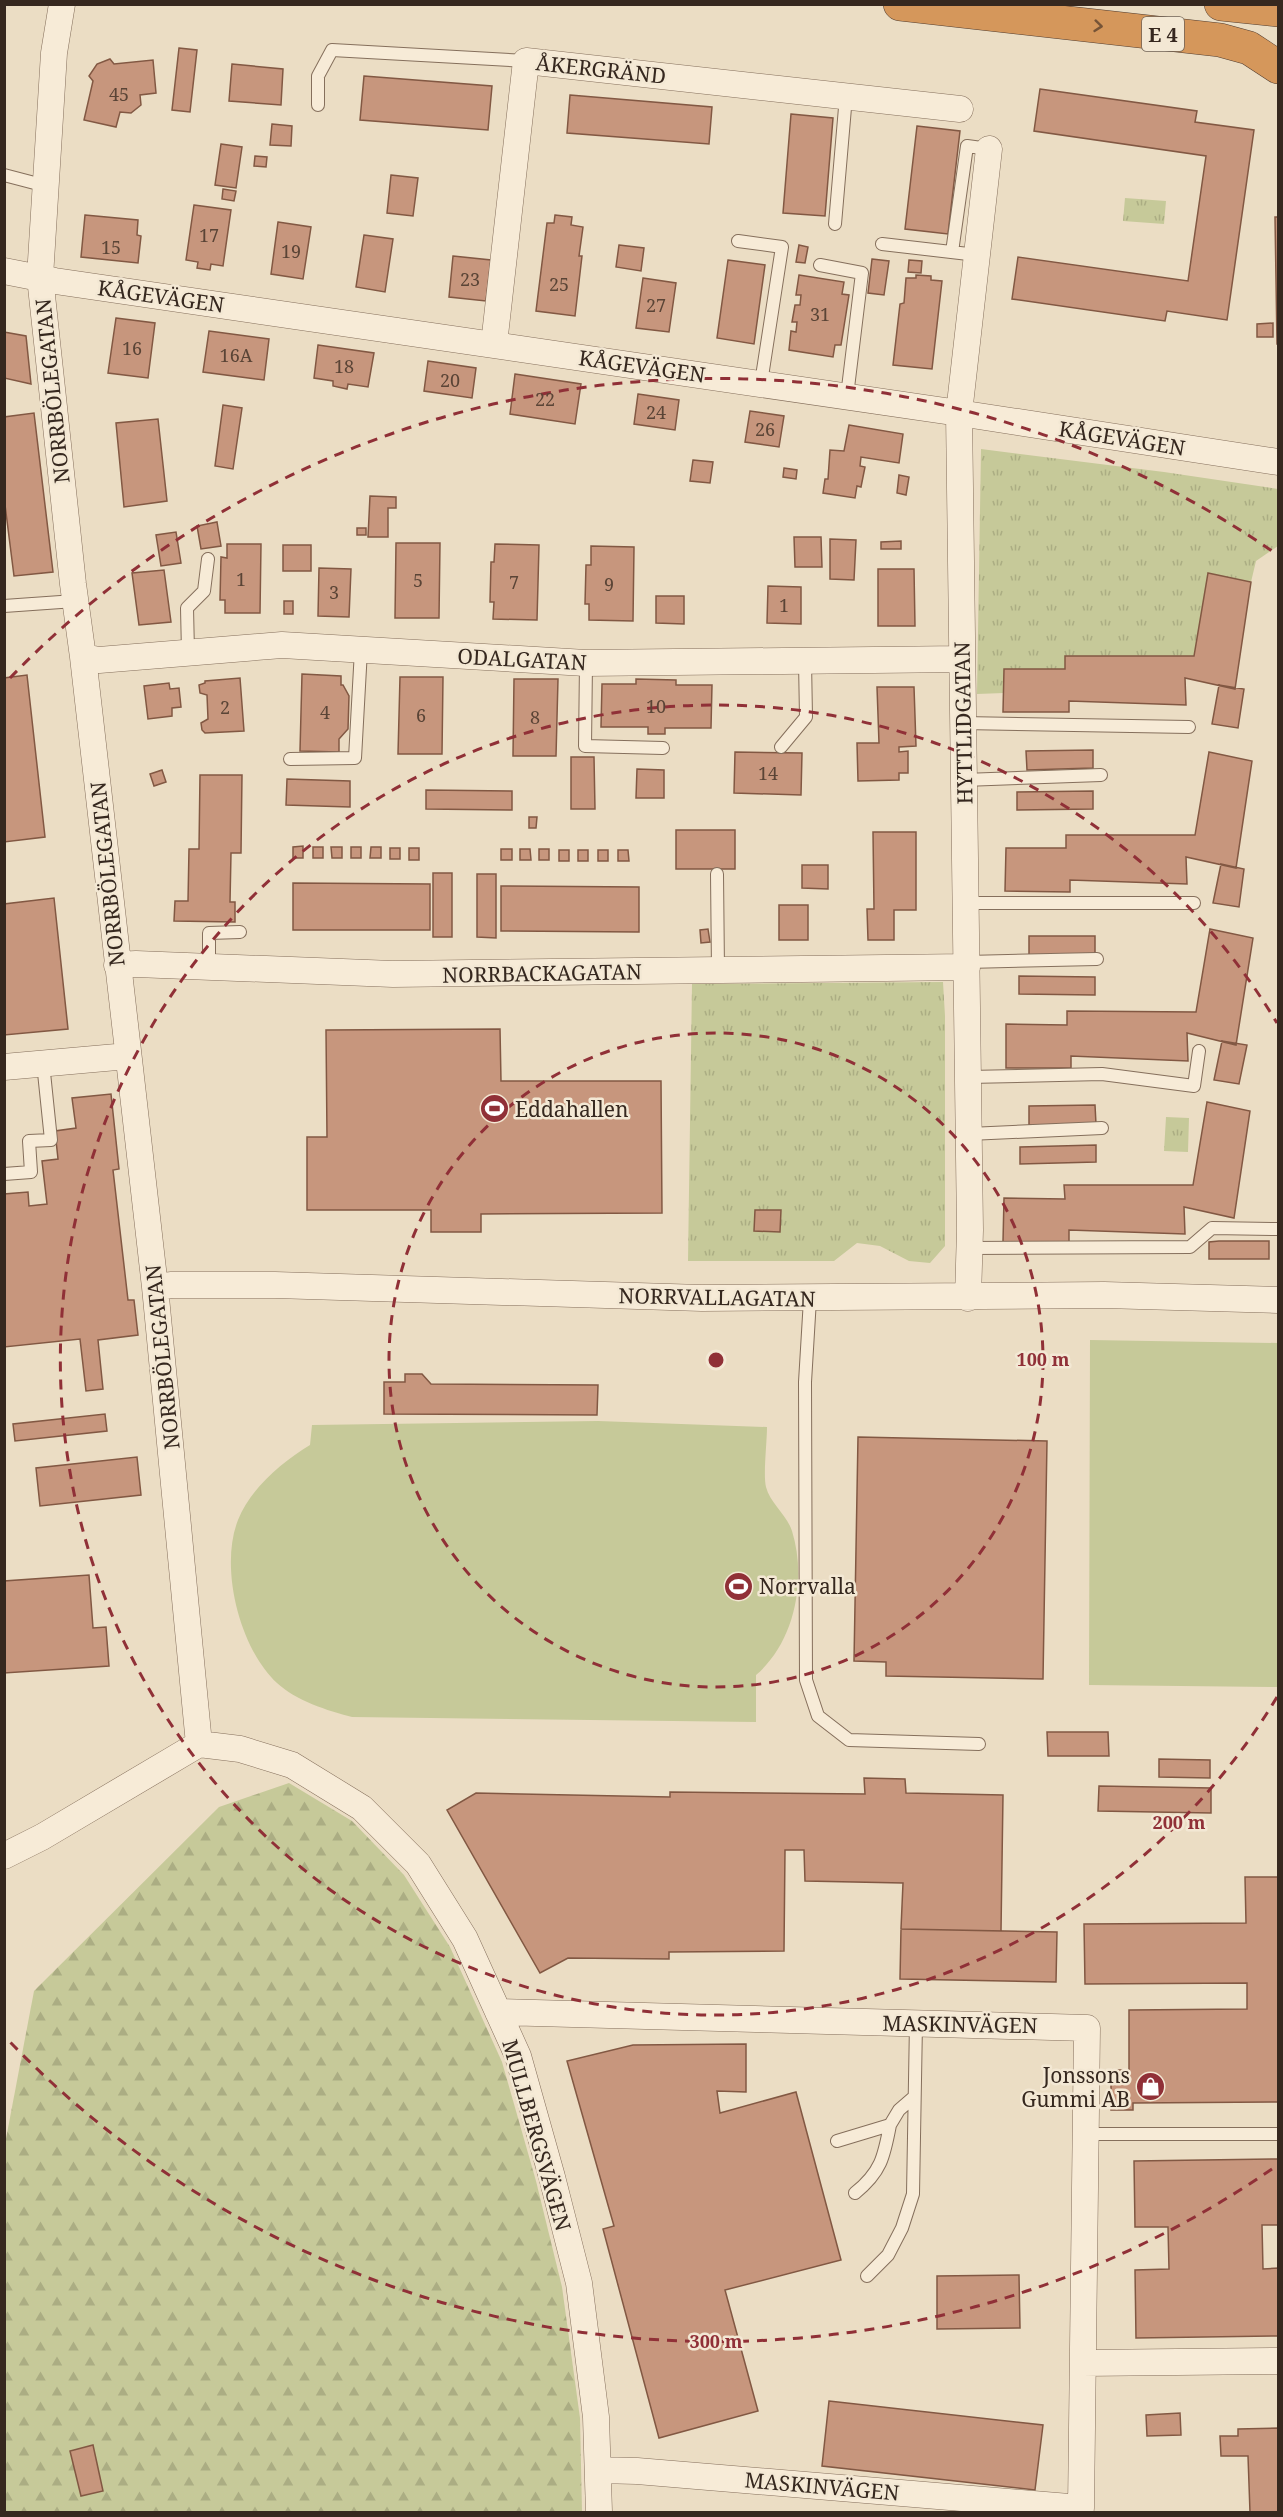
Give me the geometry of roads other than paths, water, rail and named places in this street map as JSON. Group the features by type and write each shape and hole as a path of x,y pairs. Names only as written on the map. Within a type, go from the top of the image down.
{"highway":[{"name":"E 4","path":"900,4 1220,40 1249,48 1278,67"},
{"path":"1221,4 1278,10"}],"street":[{"name":"NORRBÖLEGATAN","path":"62,4 54,53 40,277 75,601 155,1287 199,1744"},
{"name":"ÅKERGRÄND","path":"494,344 526,61 960,109"},
{"name":"HYTTLIDGATAN","path":"969,1298 969,1134 959,413 965,254 989,149"},
{"name":"KÅGEVÄGEN","path":"4,271 1278,462"},
{"name":"ODALGATAN","path":"83,657 99,660 282,645 586,663 962,658"},
{"name":"NORRBACKAGATAN","path":"117,966 136,964 393,975 967,965"},
{"path":"4,1067 128,1056"},
{"name":"NORRVALLAGATAN","path":"155,1287 275,1285 702,1298 969,1298 1104,1295 1278,1300"},
{"path":"4,1856 42,1838 199,1744"},
{"name":"MULLBERGSVÄGEN","path":"199,1744 240,1749 292,1765 362,1808 418,1864 465,1939 518,2056 579,2283 596,2417 599,2512"},
{"name":"MASKINVÄGEN","path":"498,2012 1087,2028 1081,2508 598,2470"},
{"path":"1083,2363 1278,2361"}],"lane":[{"path":"318,105 318,76 332,50 526,61"},
{"path":"835,224 846,96"},
{"path":"4,175 46,186"},
{"path":"738,241 782,247 761,383"},
{"path":"882,244 965,254"},
{"path":"820,265 862,273 848,396"},
{"path":"188,652 187,608 204,591 208,559"},
{"path":"4,606 75,601"},
{"path":"290,759 355,758 361,650"},
{"path":"781,747 806,717 806,661"},
{"path":"586,663 585,746 663,748"},
{"path":"963,723 1189,727"},
{"path":"964,780 1101,775"},
{"path":"717,874 718,970"},
{"path":"966,903 1194,903"},
{"path":"209,967 210,933 240,932"},
{"path":"967,965 1097,959"},
{"path":"968,1077 1102,1074 1194,1086 1199,1051"},
{"path":"4,1174 31,1172 29,1141 51,1140 43,1063"},
{"path":"969,1134 1102,1128"},
{"path":"969,1248 1190,1247 1212,1228 1278,1229"},
{"path":"810,1299 805,1382 806,1680 818,1716 849,1740 979,1744"},
{"path":"867,2276 888,2255 902,2228 913,2194 916,2023"},
{"path":"855,2193 872,2180 885,2154 890,2125 899,2110 915,2097"},
{"path":"837,2141 890,2125"},
{"path":"1086,2134 1278,2134"}],"place":[{"name":"Eddahallen","path":"494,1109"},
{"name":"Norrvalla","path":"738,1586"},
{"name":"Jonssons Gummi AB","path":"1151,2087"}]}
